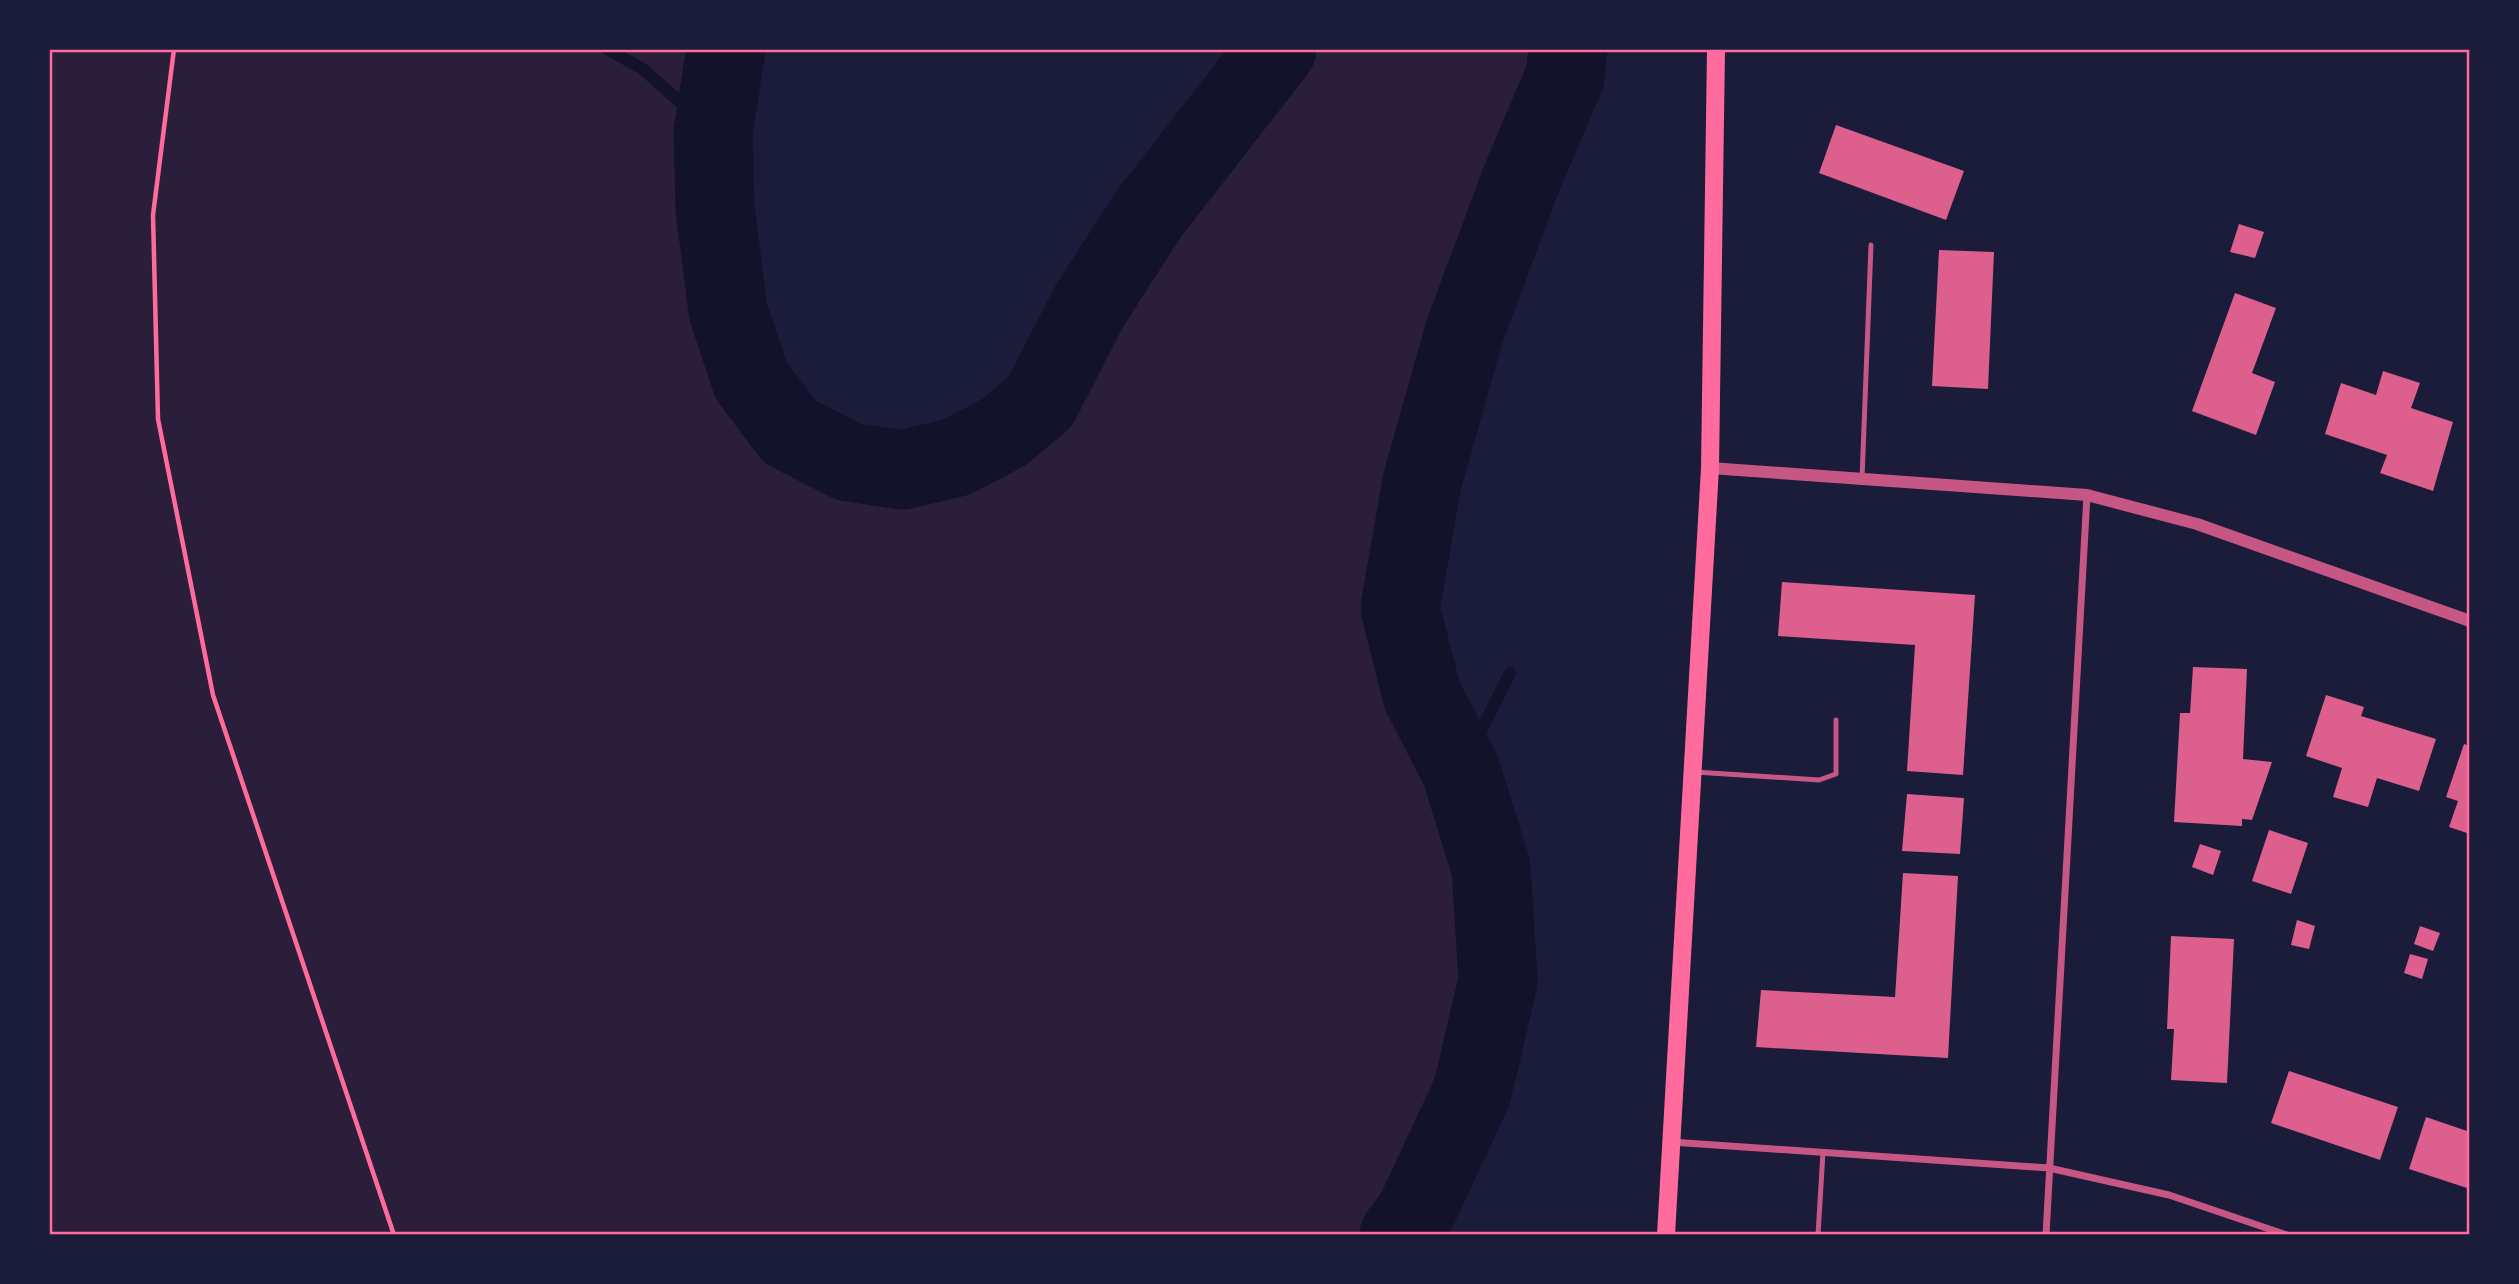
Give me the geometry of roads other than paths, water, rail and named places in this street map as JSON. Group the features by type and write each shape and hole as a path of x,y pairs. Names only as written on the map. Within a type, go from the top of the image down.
{"main road":[{"path":"1666,1235 1710,468 1716,49"}],"street":[{"path":"1710,468 2087,495 2196,524 2470,621"},
{"path":"2046,1235 2087,495"},
{"path":"1671,1142 2049,1168 2169,1195 2287,1235"}],"lane":[{"path":"1862,479 1871,245"},
{"path":"1692,772 1819,780 1836,774 1836,720"},
{"path":"1818,1235 1823,1152"}],"waterway":[{"path":"607,49 643,69 713,132"},
{"path":"726,49 713,132 715,208 728,311 751,380 790,432 849,462 902,470 957,457 1004,432 1040,402 1090,305 1148,215 1277,49"},
{"path":"1399,1235 1416,1212 1472,1092 1498,981 1491,868 1461,771 1422,695 1400,608 1422,482 1464,333 1521,180 1565,76 1568,49"},
{"path":"1461,771 1510,673"}]}
